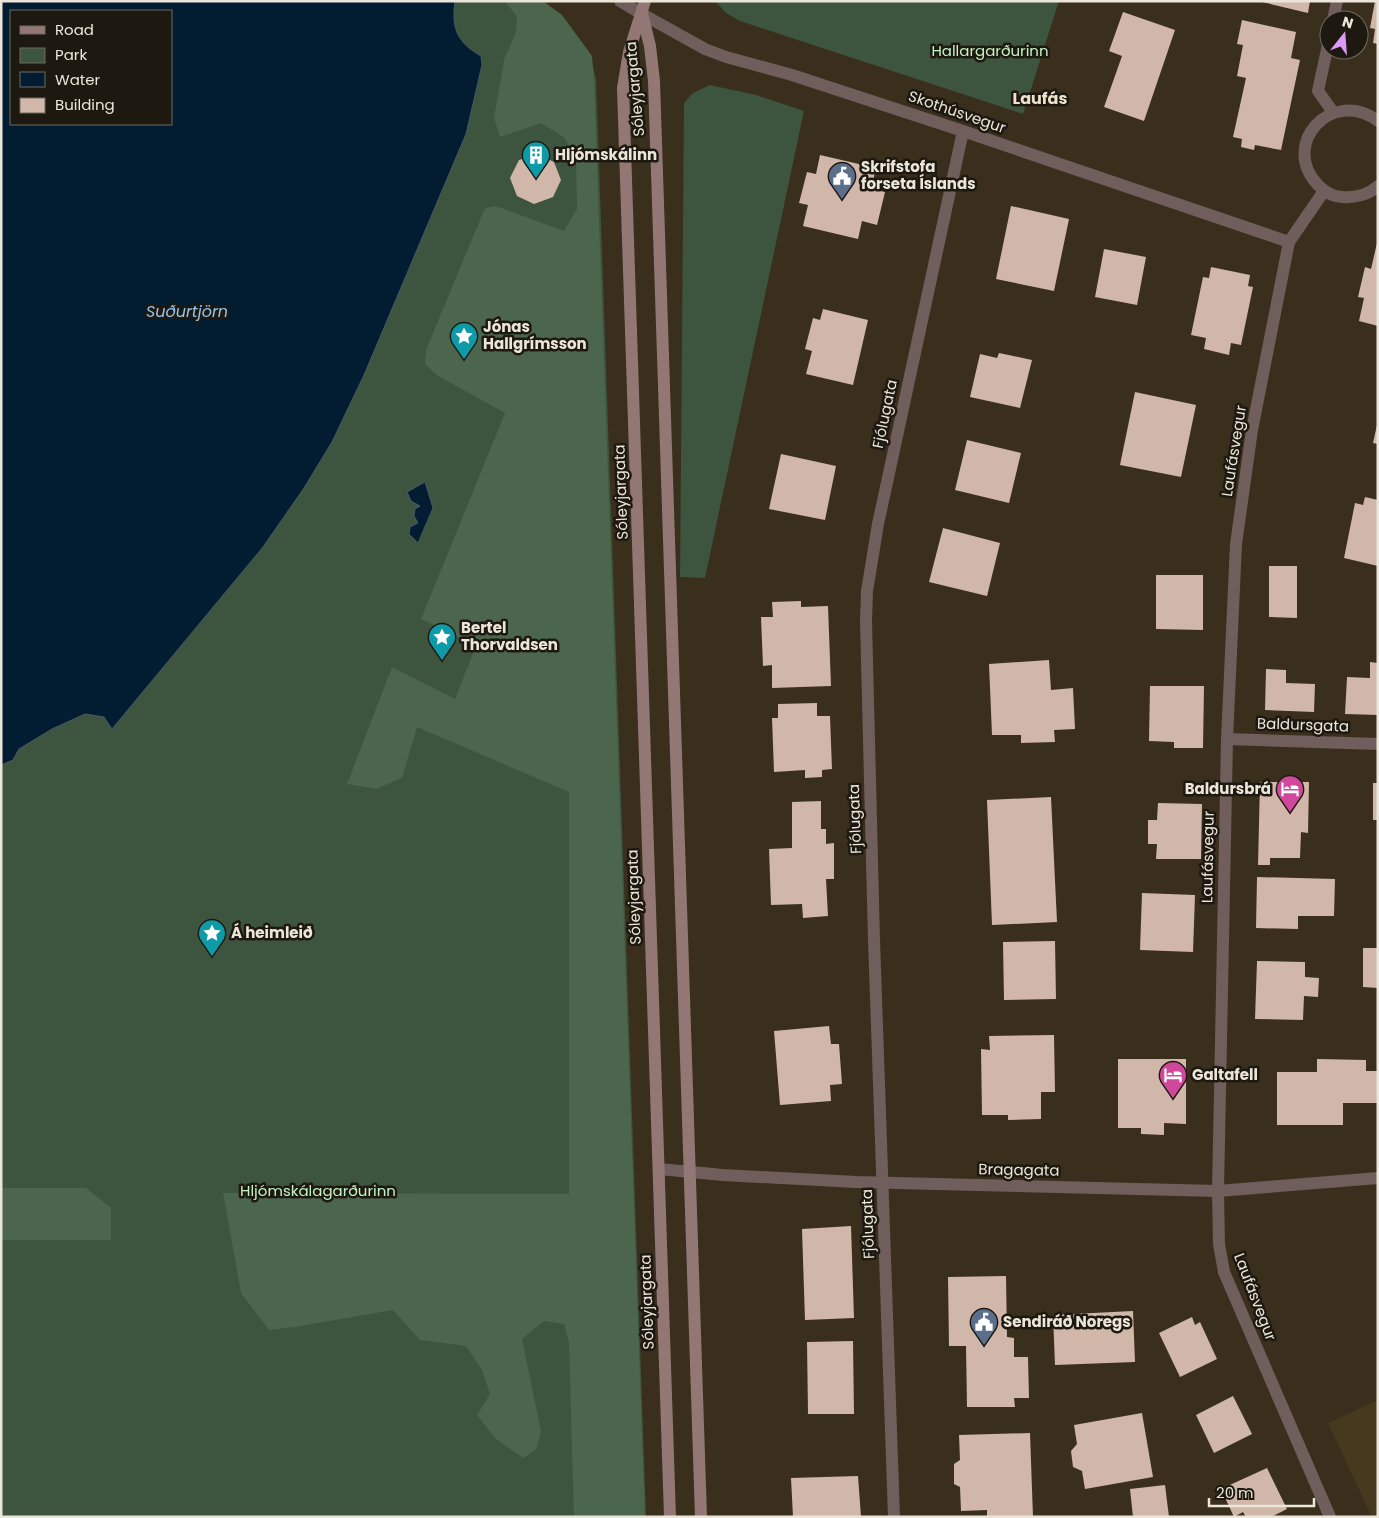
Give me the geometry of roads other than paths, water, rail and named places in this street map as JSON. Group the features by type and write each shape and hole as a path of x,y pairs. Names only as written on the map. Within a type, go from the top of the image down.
{"main road":[{"path":"642,14 645,1"},
{"name":"Sóleyjargata","path":"642,14 629,52 623,88 670,1517"},
{"name":"Sóleyjargata","path":"642,14 650,46 654,81 701,1517"}],"street":[{"name":"Skothúsvegur","path":"620,1 705,48 726,57 792,75 963,131 1289,242"},
{"path":"1325,60 1318,91 1333,112"},
{"path":"1378,120 1364,112 1348,110 1333,112 1320,120 1310,132 1305,148 1305,163 1311,177 1324,191 1338,197 1354,198 1373,191 1378,186"},
{"name":"Fjólugata","path":"894,1517 884,1183 874,940 866,621 867,591 878,524 963,131"},
{"name":"Laufásvegur","path":"1324,191 1289,242 1252,430 1236,544 1227,739 1218,1191 1219,1244 1224,1272 1330,1517"},
{"name":"Baldursgata","path":"1227,739 1378,744"},
{"name":"Bragagata","path":"659,1169 724,1175 884,1183 1218,1191 1378,1178"}],"water":[{"name":"Suðurtjörn","path":"1,1 454,1 455,28 467,46 481,56 482,65 466,134 364,375 332,442 304,488 263,547 112,729 104,717 85,714 52,729 19,749 13,760 1,765"},
{"path":"425,482 433,508 418,543 409,534 410,527 418,523 414,516 415,509 420,506 411,501 407,492"}],"place":[{"name":"Hljómskálinn","path":"536,179"},
{"name":"Skrifstofa forseta Íslands","path":"842,200"},
{"name":"Jónas Hallgrímsson","path":"464,360"},
{"name":"Bertel Thorvaldsen","path":"442,661"},
{"name":"Baldursbrá","path":"1290,813"},
{"name":"Á heimleið","path":"212,957"},
{"name":"Galtafell","path":"1173,1099"},
{"name":"Sendiráð Noregs","path":"984,1346"}],"district":[{"name":"Laufás","path":"1040,98"}],"park label":[{"name":"Hallargarðurinn","path":"990,51"},
{"name":"Hljómskálagarðurinn","path":"318,1191"}]}
